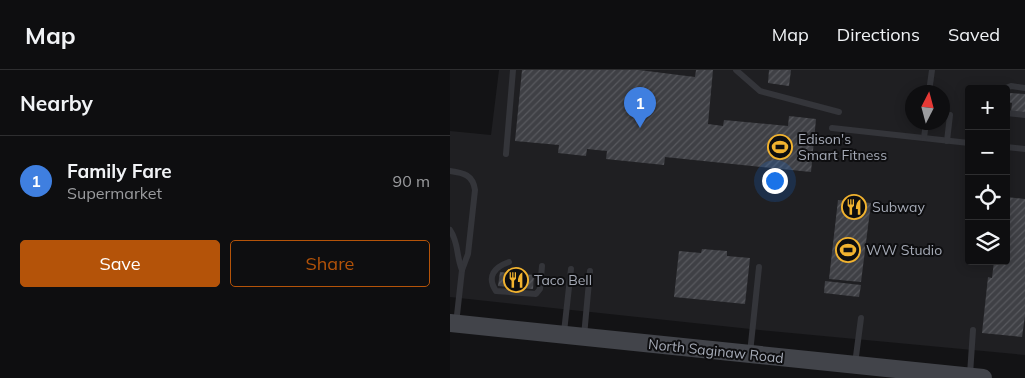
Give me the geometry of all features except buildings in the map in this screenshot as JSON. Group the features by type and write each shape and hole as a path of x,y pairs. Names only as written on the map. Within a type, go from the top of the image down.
{"main road":[{"name":"North Saginaw Road","path":"453,324 855,365 876,370 974,378"}],"lane":[{"path":"506,154 514,70"},
{"path":"736,70 760,91 839,112"},
{"path":"930,85 932,70"},
{"path":"1010,88 1025,88"},
{"path":"1010,113 1025,115"},
{"path":"832,128 965,143"},
{"path":"924,138 925,130"},
{"path":"947,141 948,130"},
{"path":"1010,147 1025,149"},
{"path":"450,171 468,175 474,181 475,190 468,254 462,270 453,324"},
{"path":"450,230 456,239 457,257 462,270"},
{"path":"509,262 498,266 492,272 492,284 496,291 536,294 540,289 542,266"},
{"path":"750,354 759,268"},
{"path":"564,335 571,269"},
{"path":"584,337 590,271"},
{"path":"855,365 861,318"},
{"path":"973,330 974,378"}],"shaded area":[{"path":"499,70 1025,70 1025,355 760,330 450,297 450,131 491,135"}],"place":[{"name":"Family Fare","path":"640,128"},
{"name":"Edison's Smart Fitness","path":"780,147"},
{"name":"Subway","path":"854,207"},
{"name":"WW Studio","path":"848,250"},
{"name":"Taco Bell","path":"516,280"}]}
